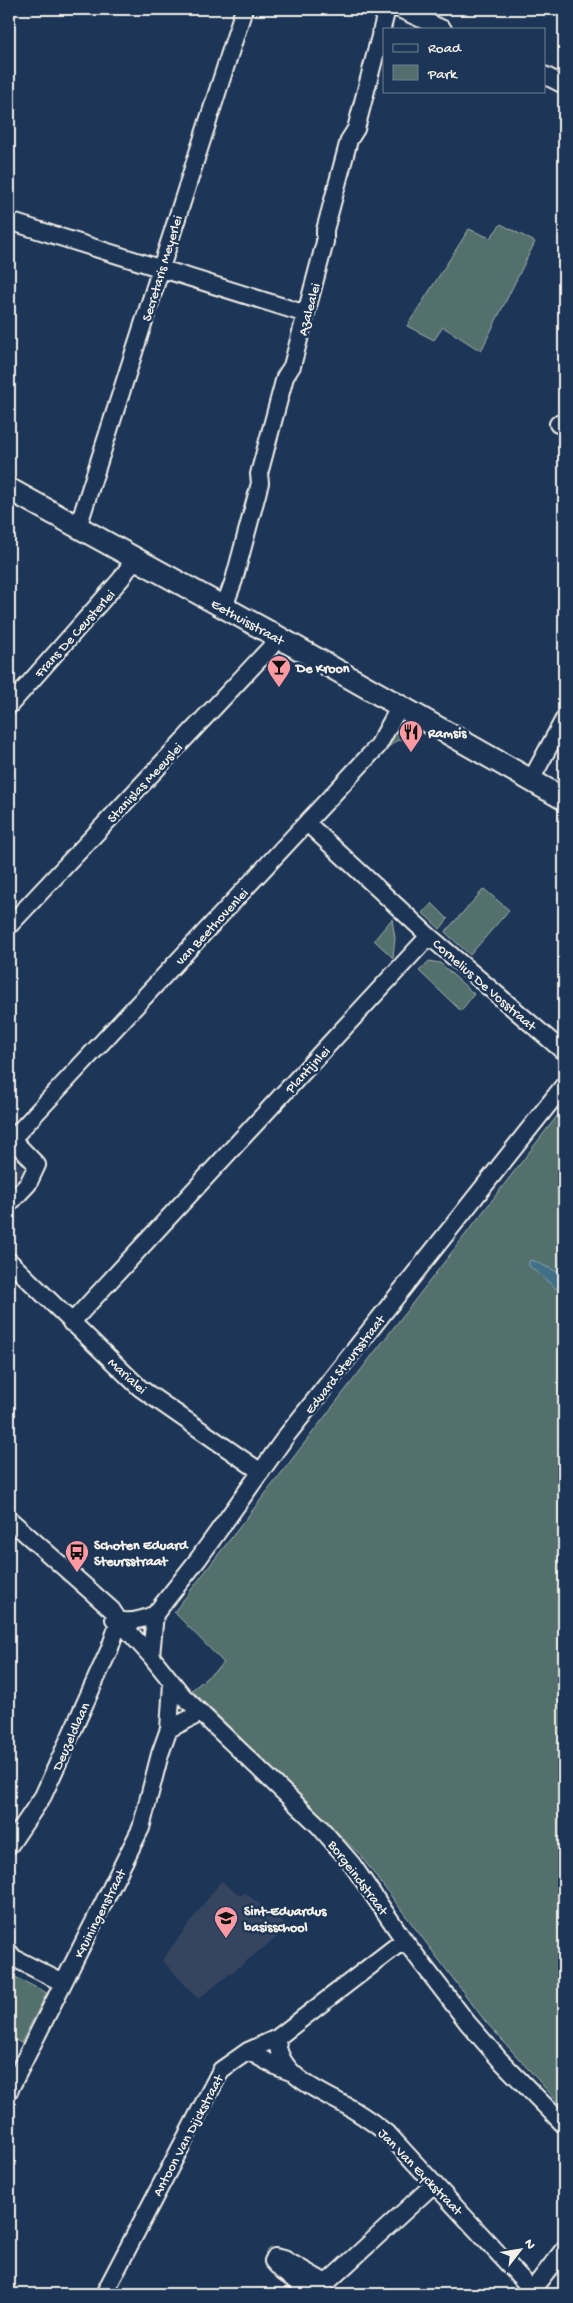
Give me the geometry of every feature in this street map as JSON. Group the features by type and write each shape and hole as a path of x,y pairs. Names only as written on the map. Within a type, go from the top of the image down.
{"main road":[{"name":"Eethuisstraat","path":"9,488 278,637 564,799"}],"street":[{"name":"Secretaris Meyerlei","path":"78,527 244,9"},
{"name":"Azalealei","path":"224,607 234,580 260,483 259,474 285,377 292,366 325,242 327,221 349,140 356,129 387,9"},
{"path":"399,9 441,28"},
{"path":"546,77 564,85"},
{"path":"9,220 306,314"},
{"name":"Frans De Ceusterlei","path":"9,706 121,580 134,558"},
{"name":"Stanislas Meeuslei","path":"9,926 270,648 278,637"},
{"name":"van Beethovenlei","path":"10,1138 378,746 400,706"},
{"path":"532,780 564,718"},
{"path":"307,823 428,936"},
{"name":"Cornelius De Vosstraat","path":"428,936 564,1052"},
{"name":"Plantijnlei","path":"70,1323 428,936"},
{"name":"Eduard Steursstraat","path":"155,1614 294,1428 564,1085"},
{"path":"9,1204 28,1184 37,1165 10,1138"},
{"name":"Marialei","path":"9,1261 70,1323 140,1388 261,1472"},
{"path":"9,1519 112,1610 119,1621"},
{"path":"9,1533 105,1616 119,1621 140,1620 155,1614 151,1656"},
{"name":"Borgeindstraat","path":"119,1621 151,1656 172,1683 201,1713 319,1826 352,1864 404,1940 484,2041 564,2125"},
{"name":"Deuzeldlaan","path":"10,1845 43,1796 110,1648 119,1621"},
{"name":"Kruiningenstraat","path":"9,2090 141,1828 160,1754 169,1729 172,1683"},
{"path":"169,1729 201,1713"},
{"name":"Antoon Van Dijckstraat","path":"104,2294 221,2070 248,2051 277,2038 404,1940"},
{"path":"11,1956 63,1983"},
{"name":"Jan Van Eyckstraat","path":"277,2038 278,2052 293,2073 309,2086 377,2125 434,2184 530,2292"},
{"name":"Jan Van Eyckstraat","path":"248,2051 277,2067 293,2073"},
{"path":"326,2283 434,2184"},
{"path":"530,2292 564,2249"}],"shaded area":[{"path":"9,1155 25,1171 9,1189"},
{"path":"532,1260 564,1275 564,1295 529,1266 529,1261"},
{"name":"Sint-Eduardus basisschool","path":"221,1881 241,1896 244,1892 290,1927 198,1999 162,1960"}],"green space":[{"path":"501,224 535,242 481,351 443,327 434,340 407,326 469,229 490,238"},
{"path":"397,720 422,733 396,741 390,746 384,743"},
{"path":"484,889 509,910 470,955 445,932"},
{"path":"432,903 448,919 440,929 423,913"},
{"path":"392,919 395,938 393,958 374,940"},
{"path":"429,961 440,963 474,994 461,1011 419,971"},
{"path":"564,1107 564,2109 485,2021 360,1855 192,1690 224,1663 174,1612"},
{"path":"9,1974 47,1993 21,2043 9,2036"}],"place":[{"name":"De Kroon","path":"279,688"},
{"name":"Ramsis","path":"411,753"},
{"name":"Schoten Eduard Steursstraat","path":"77,1573"},
{"name":"Sint-Eduardus basisschool","path":"226,1939"}]}
